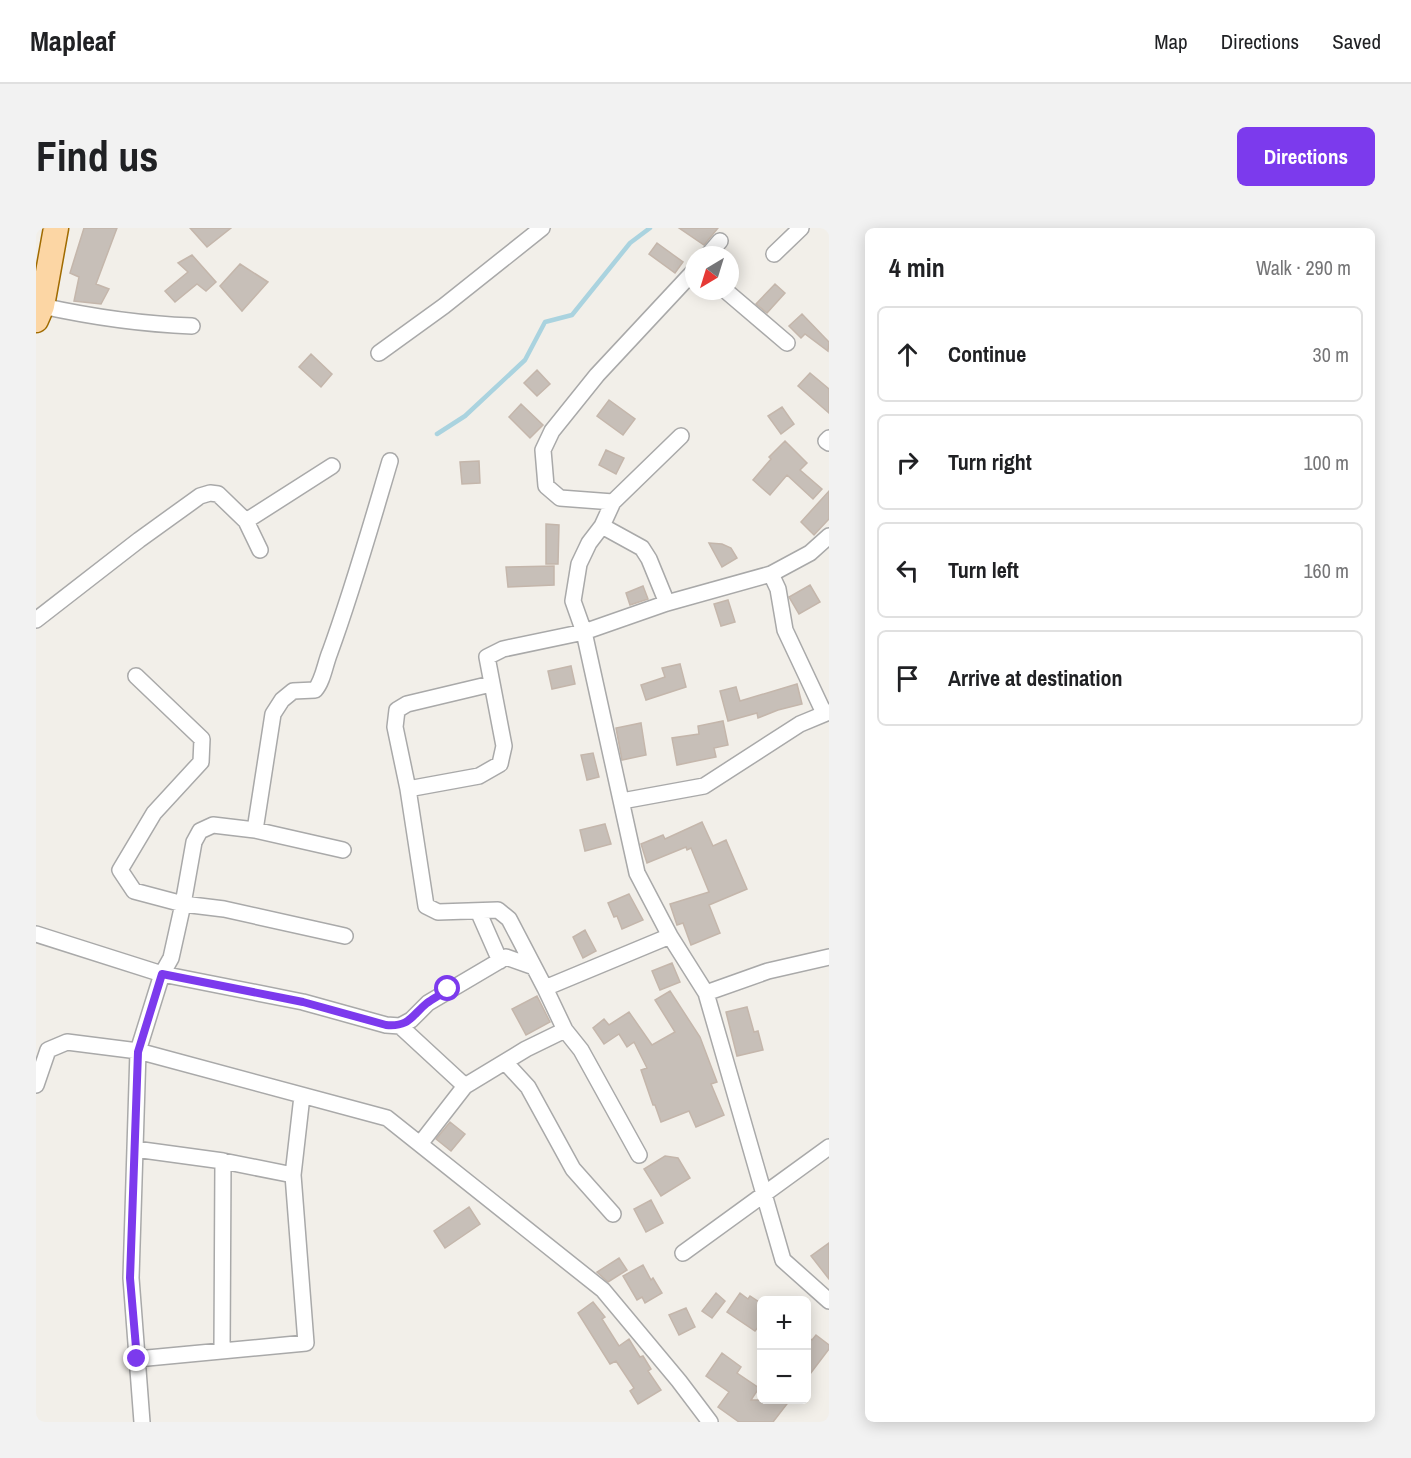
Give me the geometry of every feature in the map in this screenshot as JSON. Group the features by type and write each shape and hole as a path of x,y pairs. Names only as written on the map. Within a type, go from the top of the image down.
{"main road":[{"path":"39,313 56,228"}],"street":[{"path":"379,353 444,306 542,228"},
{"path":"774,254 801,228"},
{"path":"716,246 720,241"},
{"path":"613,502 560,498 546,486 543,450 552,431 597,375 685,281"},
{"path":"736,300 786,343"},
{"path":"39,313 192,326"},
{"path":"681,436 613,502 602,526 589,543 579,564 573,601 584,632 637,873 670,936 706,993 783,1260 829,1301"},
{"path":"829,438 826,441 829,443"},
{"path":"255,830 273,714 282,700 293,691 315,690 320,684 322,671 349,597 390,460"},
{"path":"246,521 332,466"},
{"path":"36,620 200,496 210,493 218,494 246,521 260,550"},
{"path":"602,526 642,548 650,559 667,603"},
{"path":"408,789 479,776 500,764 504,746 487,657 503,649 584,632 667,603 771,574 810,553 829,536"},
{"path":"622,801 704,786 800,724 826,713 784,630 778,589 771,574"},
{"path":"136,676 202,739 201,762 154,813 120,870 134,891 183,904 224,909 345,936"},
{"path":"491,684 407,704 397,710 395,727 408,789 426,906 438,912 498,910 509,919 566,1030 581,1050 639,1155"},
{"path":"142,1422 130,1278 138,1052 162,974 171,958 194,843 200,831 213,825 255,830 343,850"},
{"path":"478,911 500,961"},
{"path":"36,934 162,974 303,1002 386,1025 400,1026 411,1020 428,1003 506,957 534,967"},
{"path":"545,988 670,936"},
{"path":"706,993 768,971 829,957"},
{"path":"400,1026 465,1086"},
{"path":"420,1144 465,1086 526,1049 566,1030"},
{"path":"36,1085 48,1050 68,1042 138,1052 387,1118 603,1290 680,1381 710,1422"},
{"path":"505,1062 528,1087 573,1168 613,1214"},
{"path":"137,1359 306,1343 293,1175 302,1096"},
{"path":"683,1253 829,1147"},
{"path":"135,1149 223,1161 293,1175"},
{"path":"222,1351 223,1161"}],"building":[{"path":"84,228 117,228 96,284 109,289 101,304 74,301 79,277 70,273"},
{"path":"190,228 231,228 207,247"},
{"path":"679,228 718,228 704,245"},
{"path":"657,243 683,262 675,273 649,254"},
{"path":"192,255 216,282 206,291 197,284 175,302 165,291 188,272 178,263"},
{"path":"240,264 268,282 242,311 220,286"},
{"path":"775,284 785,293 767,313 756,304"},
{"path":"802,314 829,342 828,351 805,334 801,338 789,326"},
{"path":"311,354 332,374 321,387 299,367"},
{"path":"537,370 550,384 537,396 524,383"},
{"path":"810,373 829,389 829,413 798,386"},
{"path":"609,400 635,419 623,435 597,416"},
{"path":"521,404 543,425 530,438 509,417"},
{"path":"782,407 794,424 781,434 768,416"},
{"path":"785,441 807,463 800,470 822,489 813,499 787,475 770,495 753,480 771,459 769,457"},
{"path":"606,450 624,458 616,474 599,465"},
{"path":"479,461 480,483 462,484 460,462"},
{"path":"829,491 829,519 814,535 801,522"},
{"path":"546,524 559,525 558,564 546,564"},
{"path":"709,543 722,544 731,548 737,558 722,567"},
{"path":"554,566 554,585 508,587 506,567"},
{"path":"810,585 820,602 799,614 789,597"},
{"path":"643,586 648,599 630,605 626,593"},
{"path":"728,600 735,622 721,626 714,604"},
{"path":"680,664 686,687 646,700 641,685 665,677 662,668"},
{"path":"571,666 575,684 552,689 548,671"},
{"path":"797,684 802,704 758,718 757,713 728,721 720,691 736,687 740,701"},
{"path":"723,721 728,745 714,748 716,757 677,765 672,738 699,734 698,726"},
{"path":"641,723 646,755 622,760 616,728"},
{"path":"593,753 599,777 587,780 581,755"},
{"path":"702,822 713,846 726,840 747,889 709,905 720,933 691,945 683,923 677,925 670,904 709,892 691,848 687,850 686,847 647,863 641,844 663,835 665,839"},
{"path":"605,824 611,844 585,851 580,830"},
{"path":"629,894 643,920 622,929 608,903"},
{"path":"585,930 596,951 583,958 573,937"},
{"path":"672,963 680,982 660,990 652,971"},
{"path":"670,991 700,1037 717,1082 711,1084 724,1115 696,1127 689,1111 661,1122 641,1070 647,1068 634,1042 627,1047 619,1034 604,1044 593,1028 604,1019 609,1025 629,1012 652,1045 675,1032 655,1000"},
{"path":"537,996 550,1022 526,1035 512,1009"},
{"path":"747,1007 754,1032 758,1031 763,1050 737,1056 726,1012"},
{"path":"450,1122 465,1134 451,1151 436,1139"},
{"path":"665,1156 678,1158 690,1178 661,1196 644,1169"},
{"path":"651,1200 663,1223 646,1232 634,1209"},
{"path":"469,1207 480,1224 445,1248 434,1231"},
{"path":"829,1243 829,1279 811,1256"},
{"path":"619,1258 627,1270 608,1282 597,1272"},
{"path":"643,1265 651,1280 653,1278 662,1293 645,1303 642,1297 637,1300 623,1276"},
{"path":"716,1293 725,1301 712,1318 702,1311"},
{"path":"740,1293 748,1299 750,1296 757,1301 757,1328 755,1331 727,1312"},
{"path":"593,1302 605,1317 602,1319 619,1346 629,1339 640,1357 643,1356 651,1369 648,1371 661,1390 638,1404 630,1391 634,1388 616,1361 610,1364 578,1313"},
{"path":"686,1308 695,1327 679,1335 669,1315"},
{"path":"816,1335 829,1345 829,1349 811,1373 811,1339"},
{"path":"722,1353 741,1367 737,1373 757,1387 751,1400 757,1400 757,1404 787,1404 773,1422 739,1422 718,1407 729,1392 706,1376"}],"waterway":[{"path":"437,434 465,416 525,360 545,322 572,315 630,243 650,228"}],"route":[{"path":"137,1359 130,1278 138,1052 162,974 303,1002 386,1025 400,1026 411,1020 428,1003 448,989"}]}
